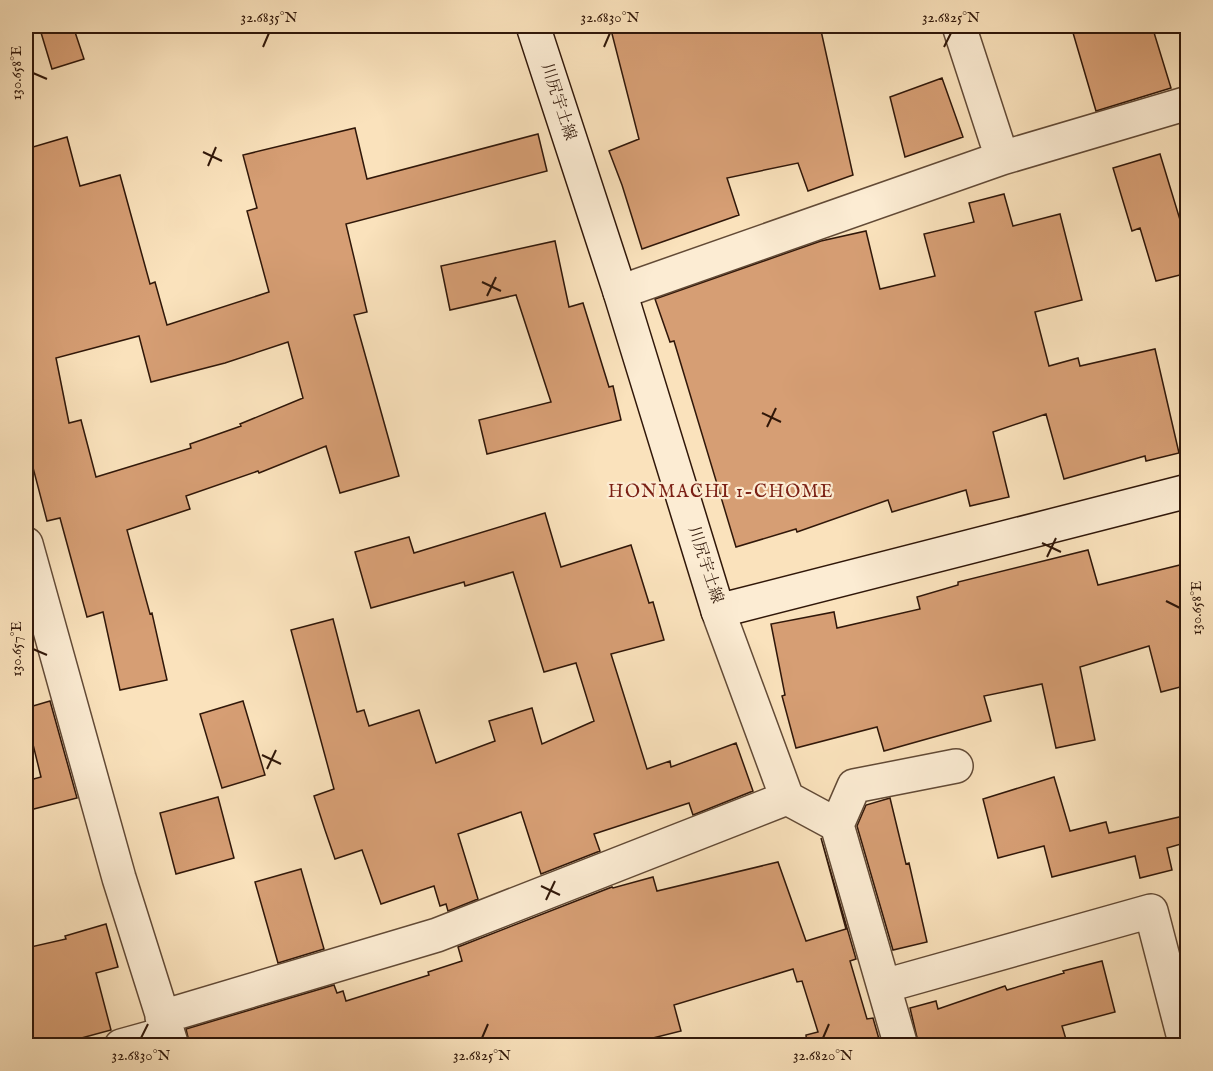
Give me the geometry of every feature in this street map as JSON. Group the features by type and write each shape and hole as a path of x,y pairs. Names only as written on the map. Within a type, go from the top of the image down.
{"street":[{"name":"川尻宇土線","path":"533,26 620,292 718,610 1188,491"},
{"path":"959,26 1002,158"},
{"path":"620,292 1002,158 1188,103"},
{"path":"26,544 119,878 168,1032"},
{"path":"718,610 787,798 837,825"},
{"path":"901,1046 837,825 854,786 956,766"},
{"path":"121,1046 168,1032 437,935 787,798"},
{"path":"884,986 1151,911 1186,1046"}],"building":[{"path":"39,26 73,26 84,59 52,69"},
{"path":"610,26 820,26 853,175 808,191 798,163 727,178 739,215 642,249 609,151 639,139"},
{"path":"1071,26 1152,26 1171,88 1096,111"},
{"path":"942,78 963,137 905,157 890,97"},
{"path":"355,128 367,179 538,134 547,171 346,224 367,312 354,315 399,476 340,493 326,446 259,473 258,471 186,496 190,509 127,530 150,614 152,613 167,680 120,690 103,612 87,617 60,518 47,521 26,441 26,149 67,137 80,186 120,175 150,284 155,282 167,325 269,292 247,211 257,208 243,155","holes":["139,336 151,382 225,363 288,342 303,398 240,424 241,426 190,444 191,448 96,477 81,420 69,423 56,358"]},
{"path":"1160,154 1188,246 1188,273 1156,281 1140,228 1132,231 1113,168"},
{"path":"1004,194 1013,226 1060,214 1082,300 1035,312 1049,366 1078,358 1080,366 1155,349 1179,453 1146,461 1145,456 1064,479 1046,414 993,432 1009,497 970,506 966,490 892,512 888,500 797,532 796,529 736,547 674,341 670,342 655,299 821,241 866,231 880,289 935,276 924,234 974,222 969,203"},
{"path":"555,241 569,307 583,303 609,387 613,386 621,420 487,454 479,420 551,402 516,295 450,310 441,266"},
{"path":"545,513 561,567 631,545 649,603 653,602 664,640 611,654 647,769 670,761 671,767 736,743 753,791 693,815 689,803 594,834 600,851 541,874 521,812 458,834 478,899 448,911 446,904 440,906 434,886 381,904 362,850 335,859 325,830 314,796 334,789 291,630 333,619 357,712 364,710 369,726 419,710 436,763 495,741 489,721 532,708 542,744 594,721 576,663 544,672 513,572 465,586 464,582 371,608 355,552 409,537 414,553"},
{"path":"1088,550 1098,585 1188,563 1188,685 1161,692 1149,646 1080,667 1095,740 1056,748 1042,684 984,696 991,721 884,751 877,727 796,748 782,696 785,695 771,624 834,612 837,628 920,609 917,597 958,585 958,582"},
{"path":"50,701 77,798 26,811 26,781 41,777 26,708"},
{"path":"243,701 265,775 222,788 200,714"},
{"path":"1054,777 1070,831 1106,822 1109,833 1188,815 1188,842 1167,848 1172,870 1140,878 1135,856 1052,877 1044,846 998,858 983,799"},
{"path":"218,797 234,858 176,874 160,813"},
{"path":"890,798 906,864 909,863 927,942 893,950 857,826 866,805"},
{"path":"821,838 856,959 850,961 867,1019 873,1018 881,1046 807,1046 806,1035 818,1032 802,981 797,982 793,969 674,1005 681,1031 621,1046 190,1046 186,1029 334,985 337,993 343,991 346,1001 429,975 428,972 462,961 458,947 612,887 653,877 657,891 778,862 806,941 846,929"},
{"path":"301,869 324,949 278,963 255,882"},
{"path":"106,924 118,967 96,973 111,1030 52,1046 26,1046 26,948 66,939 65,936"},
{"path":"1102,961 1115,1012 1062,1026 1068,1046 919,1046 910,1008 936,1001 938,1009 1005,986 1007,990 1064,973 1063,971"}],"district":[{"name":"HONMACHI 1-CHOME","path":"721,492"}]}
